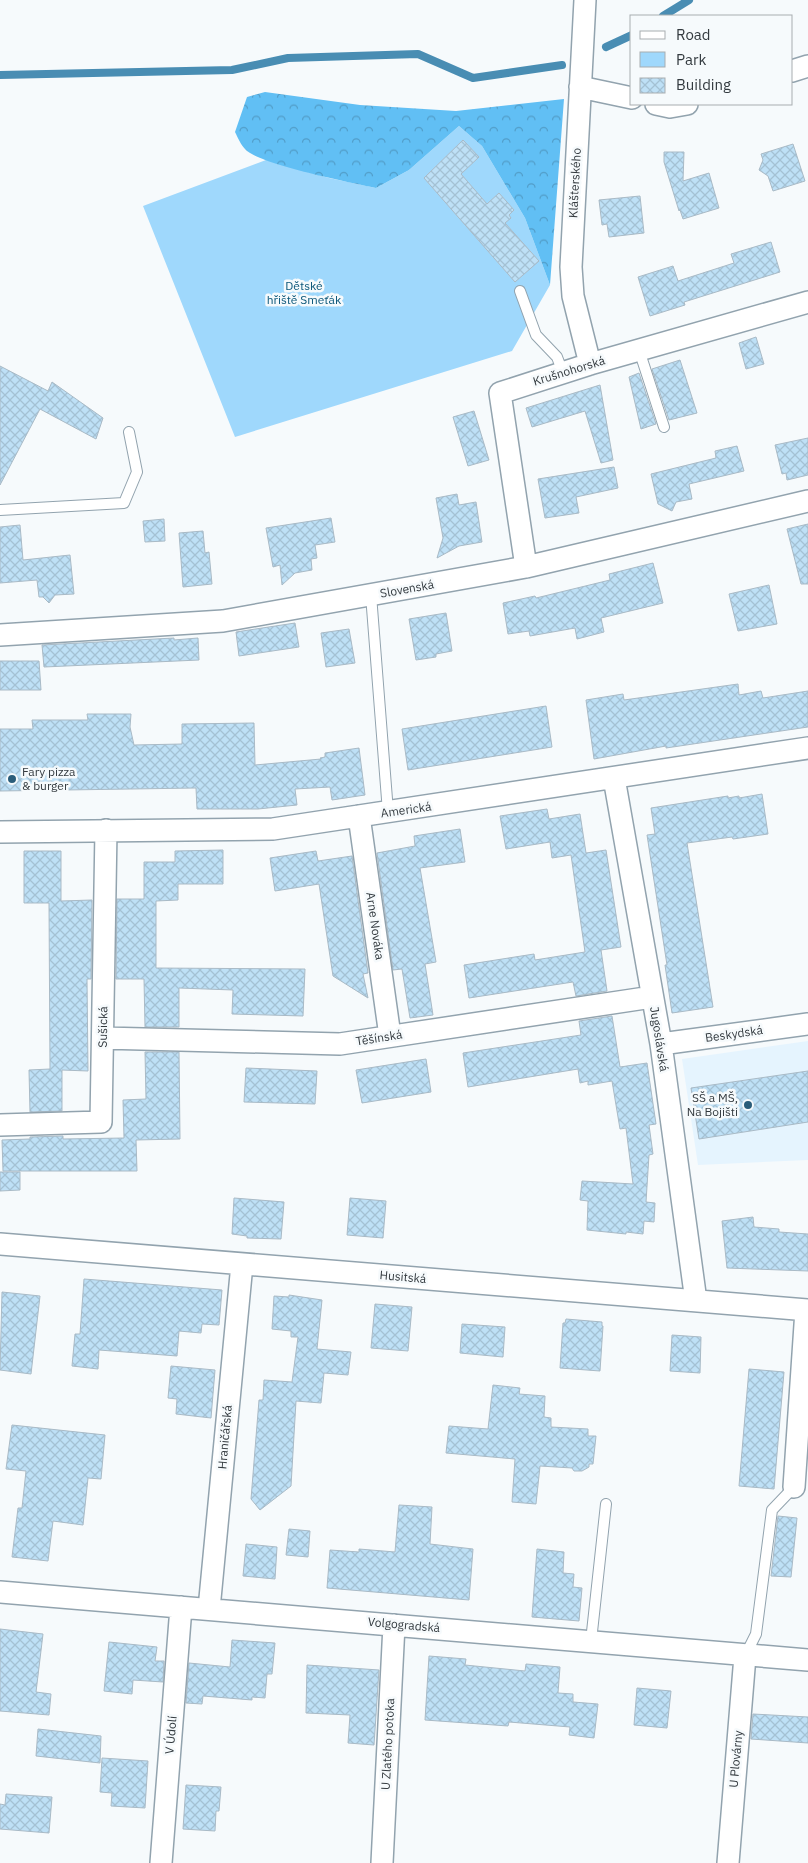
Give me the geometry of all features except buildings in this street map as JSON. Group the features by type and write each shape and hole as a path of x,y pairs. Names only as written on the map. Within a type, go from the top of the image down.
{"street":[{"name":"Klášterského","path":"585,0 571,267 573,296 590,364"},
{"path":"793,71 808,66"},
{"path":"580,87 630,98"},
{"path":"661,105 670,107 681,105"},
{"name":"Krušnohorská","path":"526,568 500,393 590,364 808,302"},
{"name":"Slovenská","path":"0,635 223,621 526,568 808,501"},
{"name":"Americká","path":"0,832 273,829 808,748"},
{"name":"Jugoslávská","path":"614,778 660,1044 696,1301"},
{"name":"Arne Nováka","path":"359,816 390,1036"},
{"name":"Sušická","path":"0,1125 101,1122 106,830"},
{"name":"Těšínská","path":"103,1038 340,1044 652,997"},
{"name":"Beskydská","path":"660,1044 808,1024"},
{"name":"Husitská","path":"0,1244 807,1310 794,1487"},
{"name":"Hraničářská","path":"209,1609 242,1264"},
{"name":"Volgogradská","path":"0,1592 808,1660"},
{"name":"V Údolí","path":"161,1863 181,1607"},
{"name":"U Zlatého potoka","path":"382,1863 394,1625"},
{"name":"U Plovárny","path":"728,1863 745,1656"}],"lane":[{"path":"520,291 536,335 557,357 563,373"},
{"path":"639,350 664,427"},
{"path":"0,510 124,503 137,472 129,432"},
{"path":"371,595 388,812"},
{"path":"745,1656 756,1634 772,1510 794,1487"},
{"path":"592,1641 606,1504"}],"shaded area":[{"name":"SŠ a MŠ, Na Bojišti","path":"808,1041 808,1160 698,1165 682,1059"}],"green space":[{"path":"265,92 360,105 456,111 564,99 550,285 525,218 482,146 459,126 409,170 376,188 286,167 253,155 245,149 235,132 247,97"},
{"name":"Dětské hřiště Smeťák","path":"459,126 482,146 525,218 550,285 512,351 235,437 143,206 266,160 329,178 376,188 409,170"}],"waterway":[{"path":"665,15 689,0"},
{"path":"606,47 630,36"},
{"path":"0,75 232,70 288,58 418,54 473,78 562,65"}],"place":[{"name":"Fary pizza & burger","path":"12,779"},
{"name":"SŠ a MŠ, Na Bojišti","path":"748,1105"}]}
